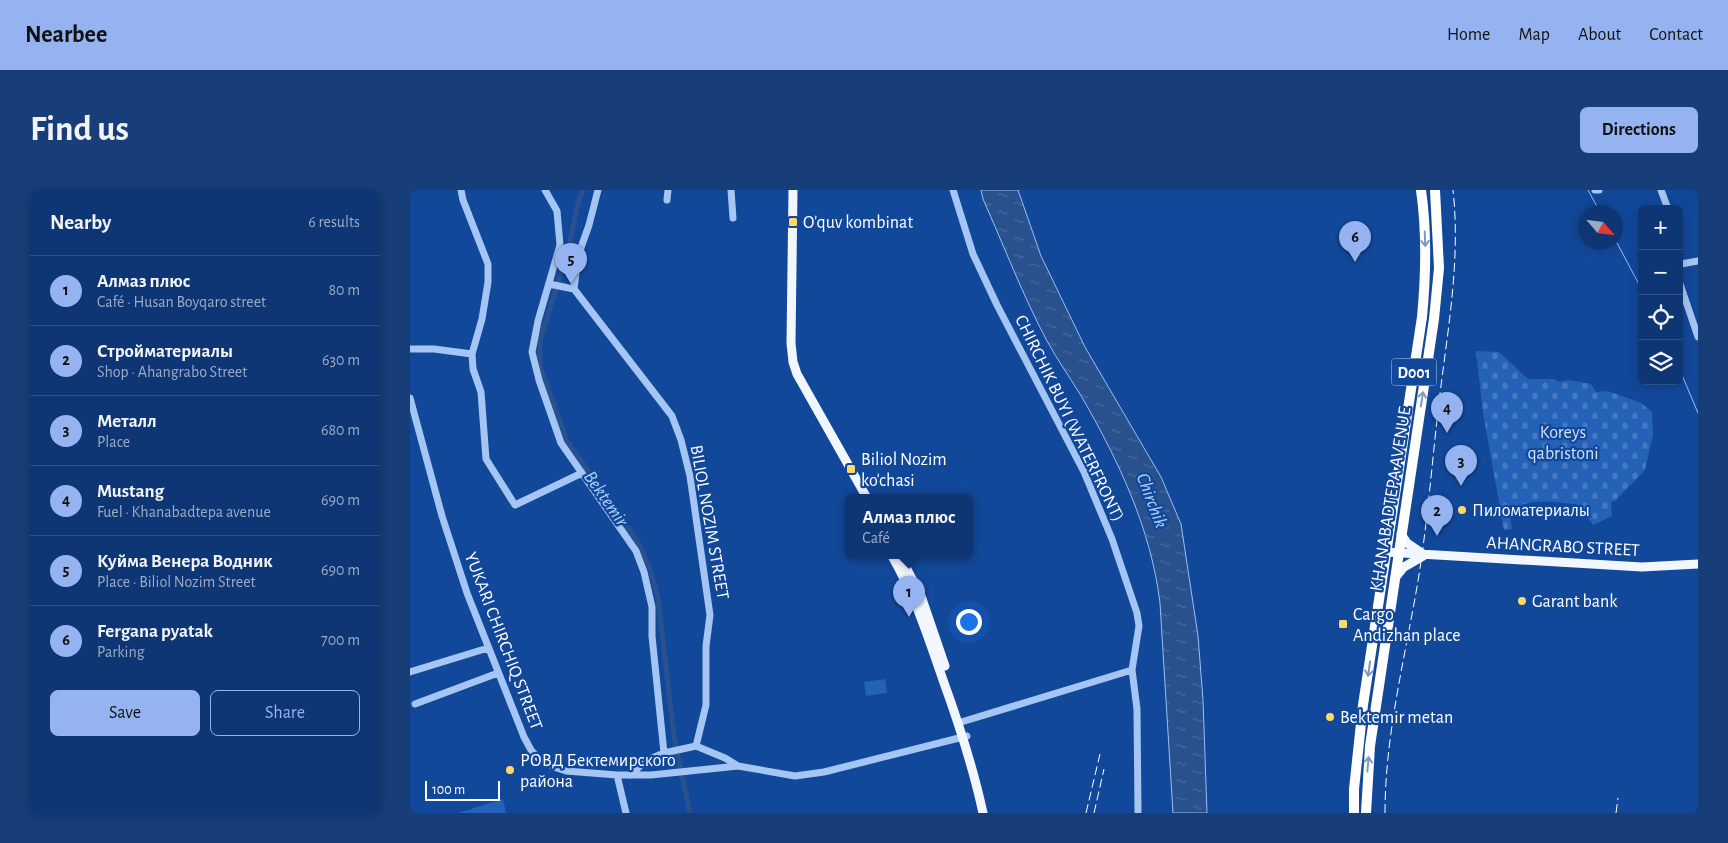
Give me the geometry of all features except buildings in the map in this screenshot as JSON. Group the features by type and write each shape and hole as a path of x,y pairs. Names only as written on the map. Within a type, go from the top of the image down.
{"highway":[{"name":"KHANABADTEPA AVENUE","path":"1354,813 1354,789 1363,705 1422,318 1425,285 1421,190"},
{"name":"KHANABADTEPA AVENUE","path":"1366,813 1368,762 1426,374 1439,268 1435,190"},
{"path":"1425,285 1437,285"}],"main road":[{"path":"789,190 786,349 788,362 792,376 858,494"},
{"path":"793,190 791,329 793,362 797,374 865,494"},
{"path":"1402,534 1412,548 1426,555"},
{"name":"AHANGRABO STREET","path":"1386,552 1642,567 1698,564"},
{"path":"1395,578 1408,563 1426,555"},
{"path":"898,559 921,596 931,624 960,722 977,768 987,813"},
{"path":"965,737 982,813"}],"street":[{"path":"461,190 463,200 488,264 487,291 482,319 472,354 473,369 481,392 486,459 514,504 518,504 582,473"},
{"path":"545,190 557,211 560,245 538,321 532,352 539,380 561,443 636,550 646,578 652,607 652,636 667,752"},
{"path":"549,284 574,289 578,256 589,225 598,190"},
{"path":"667,200 668,190"},
{"path":"731,190 733,218"},
{"name":"CHIRCHIK BUYI (WATERFRONT)","path":"953,190 973,254 997,305 1084,472 1112,538 1139,620 1132,670 1137,709 1138,813"},
{"path":"1595,190 1600,190"},
{"path":"1661,190 1667,205"},
{"path":"1683,264 1698,261"},
{"name":"BILIOL NOZIM STREET","path":"574,289 672,416 681,440 690,476 710,615 706,646 706,705 696,746"},
{"path":"1683,293 1698,337"},
{"path":"410,349 434,349 472,354"},
{"name":"YUKARI CHIRCHIQ STREET","path":"410,398 442,516 467,593 527,744 539,759 562,770 617,775 662,774 738,766 795,776 811,775 965,737"},
{"path":"410,672 488,648"},
{"path":"960,722 1132,670"},
{"path":"415,704 498,673"},
{"path":"631,775 646,761 667,752 696,746 725,758 738,766"},
{"path":"617,775 626,813"}],"green space":[{"name":"Koreys qabristoni","path":"1476,351 1499,352 1528,379 1554,379 1559,382 1568,380 1591,384 1596,392 1608,391 1641,403 1652,412 1653,434 1645,470 1615,501 1611,502 1612,516 1593,525 1579,505 1556,502 1530,503 1517,508 1510,517 1512,529 1504,530 1483,413"},
{"path":"885,679 887,693 866,696 864,682"},
{"path":"503,799 506,813 458,813"}],"water":[{"name":"Chirchik","path":"981,190 1018,190 1041,256 1085,347 1161,477 1181,524 1198,636 1203,700 1207,813 1173,813 1160,603 1149,549 1132,497 1109,447 1083,399 1038,324 983,199"}],"waterway":[{"name":"Bektemir","path":"583,190 578,203 568,251 540,340 540,366 567,441 638,542 650,569 658,598 674,737 690,813"},
{"path":"1588,190 1596,205"},
{"path":"1621,250 1638,282"},
{"path":"1683,377 1698,413"}],"railway":[{"path":"1385,813 1388,755 1422,556 1451,308 1455,261 1453,190"},
{"path":"1086,813 1100,754"},
{"path":"1094,813 1104,769"},
{"path":"1616,813 1618,798"}],"place":[{"name":"O'quv kombinat","path":"793,222"},
{"name":"Fergana pyatak","path":"1355,262"},
{"name":"Куйма Венера Водник","path":"571,284"},
{"name":"Mustang","path":"1447,433"},
{"name":"Biliol Nozim ko'chasi","path":"851,469"},
{"name":"Металл","path":"1461,486"},
{"name":"Пиломатериалы","path":"1462,510"},
{"name":"Стройматериалы","path":"1437,536"},
{"name":"Garant bank","path":"1522,601"},
{"name":"Алмаз плюс","path":"909,617"},
{"name":"Cargo Andizhan place","path":"1343,624"},
{"name":"Bektemir metan","path":"1330,717"},
{"name":"РОВД Бектемирского района","path":"510,770"}]}
